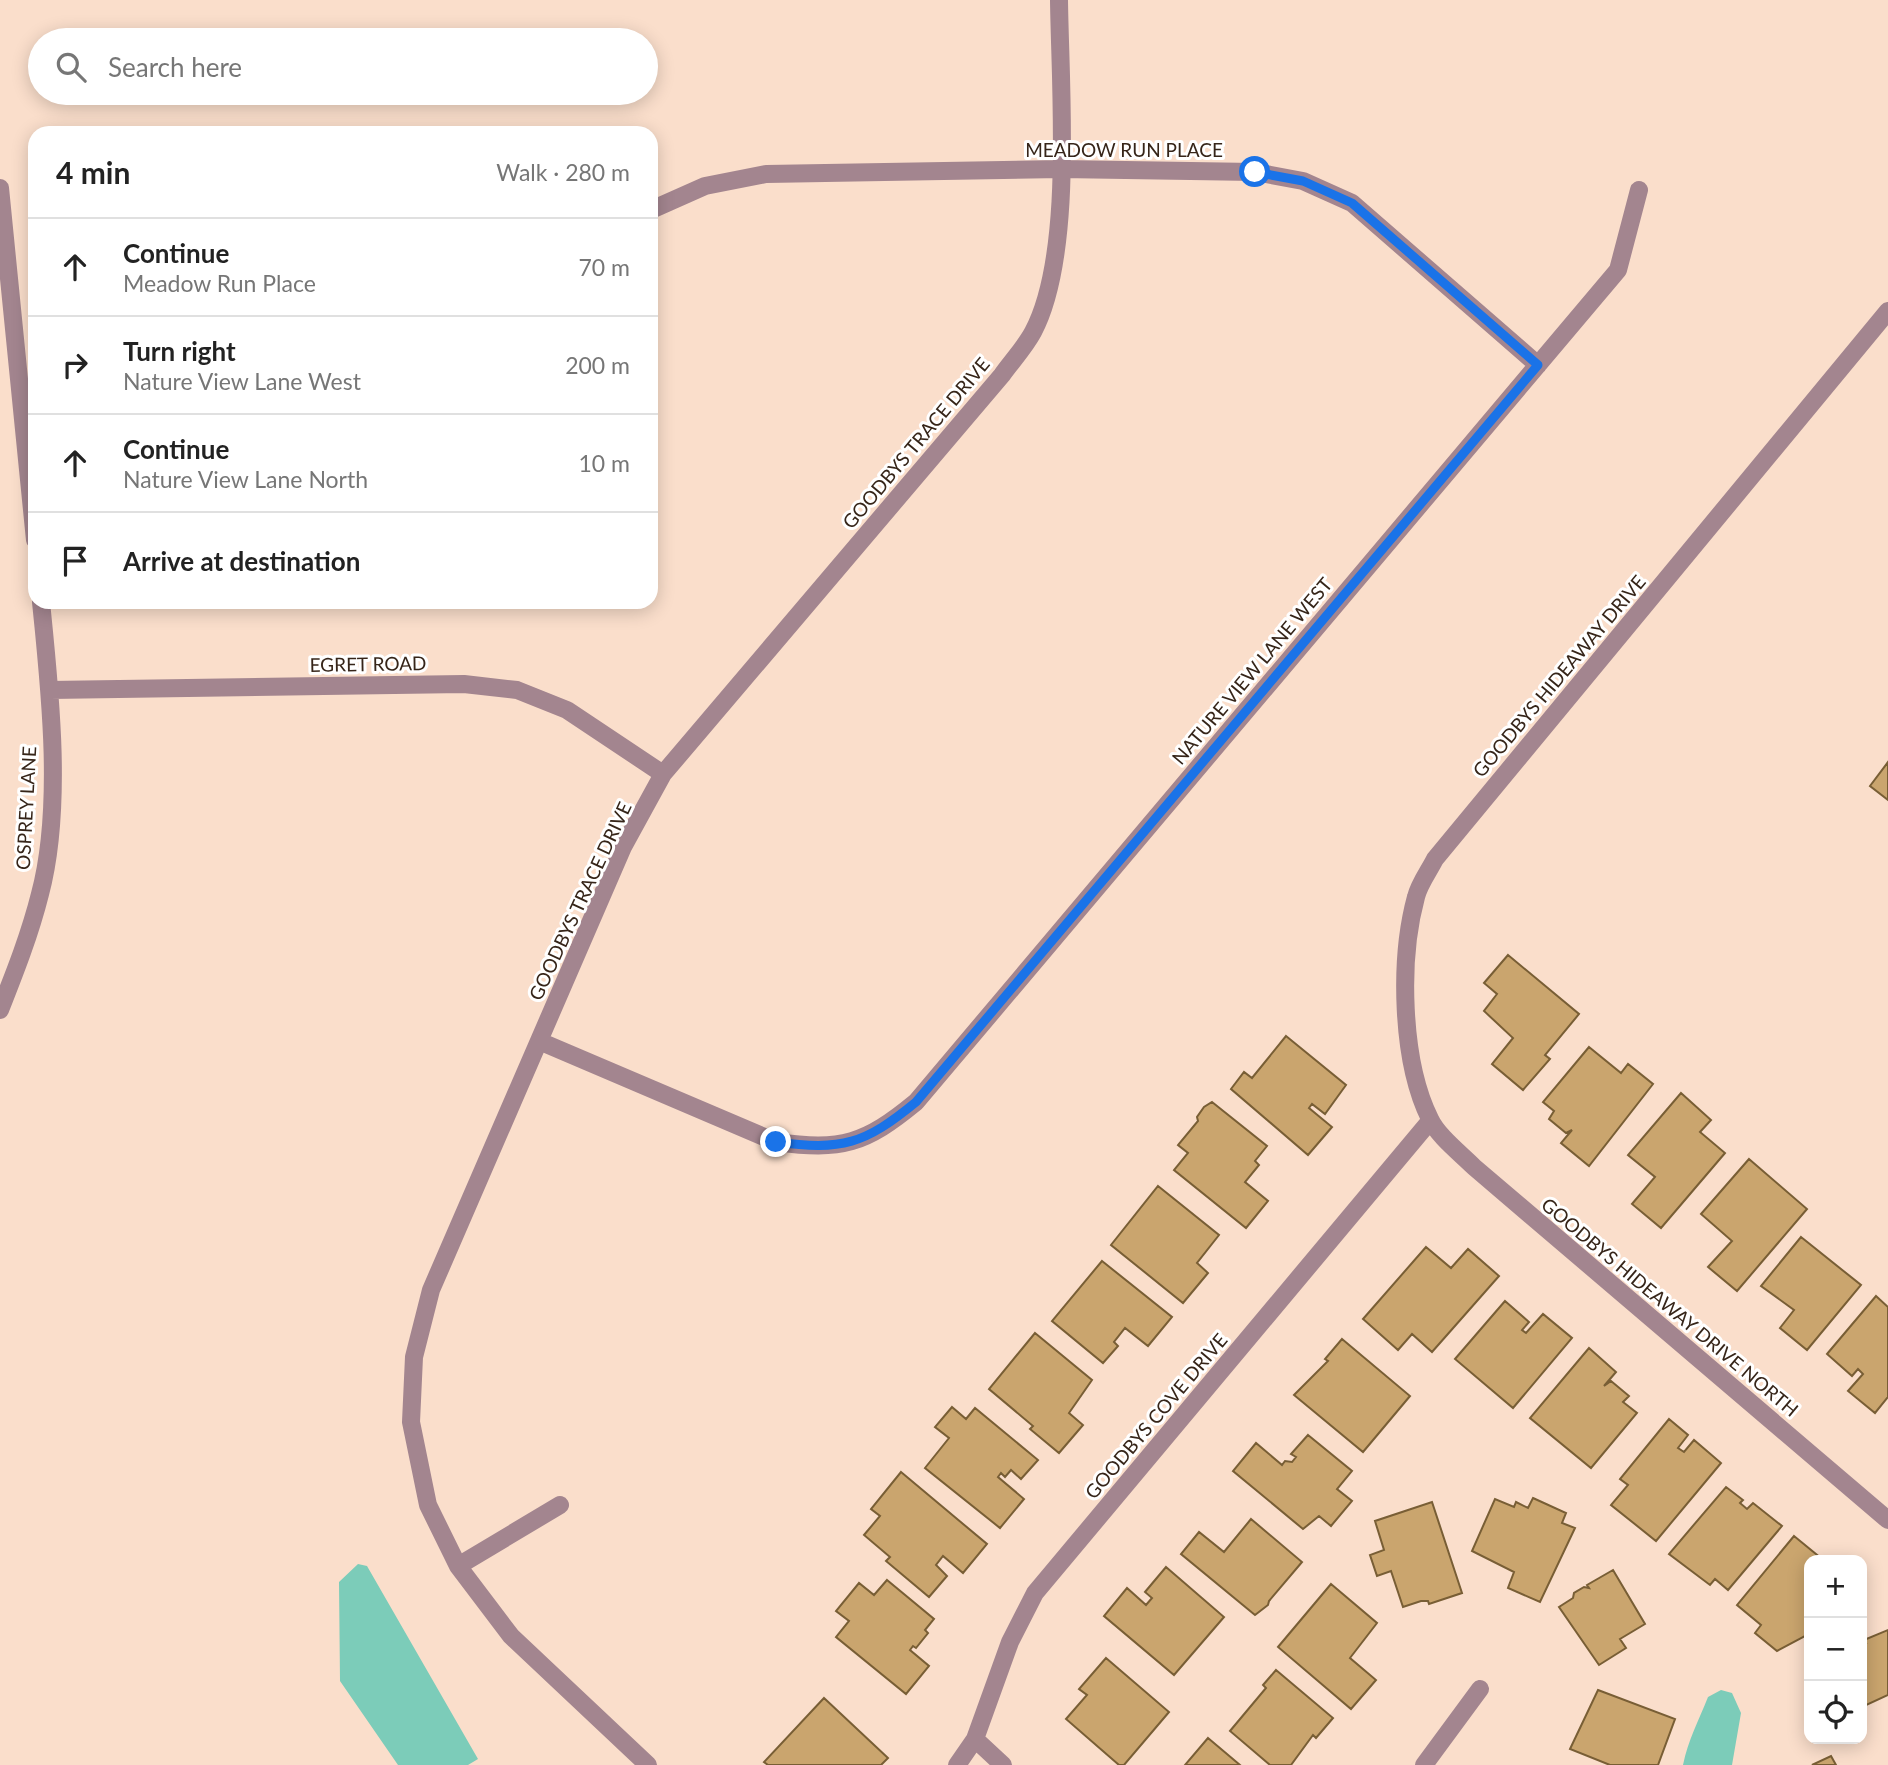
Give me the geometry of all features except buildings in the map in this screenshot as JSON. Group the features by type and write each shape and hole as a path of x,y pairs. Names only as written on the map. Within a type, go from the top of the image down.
{"street":[{"name":"GOODBYS TRACE DRIVE","path":"648,1765 511,1636 458,1566 428,1505 411,1422 414,1357 431,1290 623,847 663,774 1002,375 1033,331 1053,274 1061,169 1059,0"},
{"name":"MEADOW RUN PLACE","path":"658,207 705,186 766,174 1061,169 1255,172 1303,181 1352,203 1538,365"},
{"path":"0,188 28,470"},
{"name":"NATURE VIEW LANE WEST","path":"539,1041 776,1142 813,1147 851,1143 882,1130 916,1102 1618,270 1639,190"},
{"name":"GOODBYS HIDEAWAY DRIVE","path":"1430,1121 1409,1053 1405,994 1408,941 1416,895 1435,859 1888,311"},
{"name":"OSPREY LANE","path":"0,1010 20,960 41,891 50,822 50,690 42,609"},
{"name":"EGRET ROAD","path":"50,690 464,684 517,690 567,710 663,774"},
{"name":"GOODBYS HIDEAWAY DRIVE NORTH","path":"1430,1121 1474,1167 1888,1520"},
{"name":"GOODBYS COVE DRIVE","path":"957,1765 975,1739 1010,1642 1035,1593 1430,1121"},
{"path":"458,1566 560,1505"},
{"path":"1424,1765 1480,1689"},
{"path":"975,1739 1003,1765"}],"water":[{"path":"358,1564 367,1566 478,1759 468,1765 398,1765 340,1681 339,1582"},
{"path":"1721,1690 1732,1693 1741,1713 1732,1765 1683,1765 1708,1697"}],"route":[{"path":"776,1142 813,1147 851,1143 882,1130 916,1102 1538,365 1352,203 1303,181 1255,172"}]}
